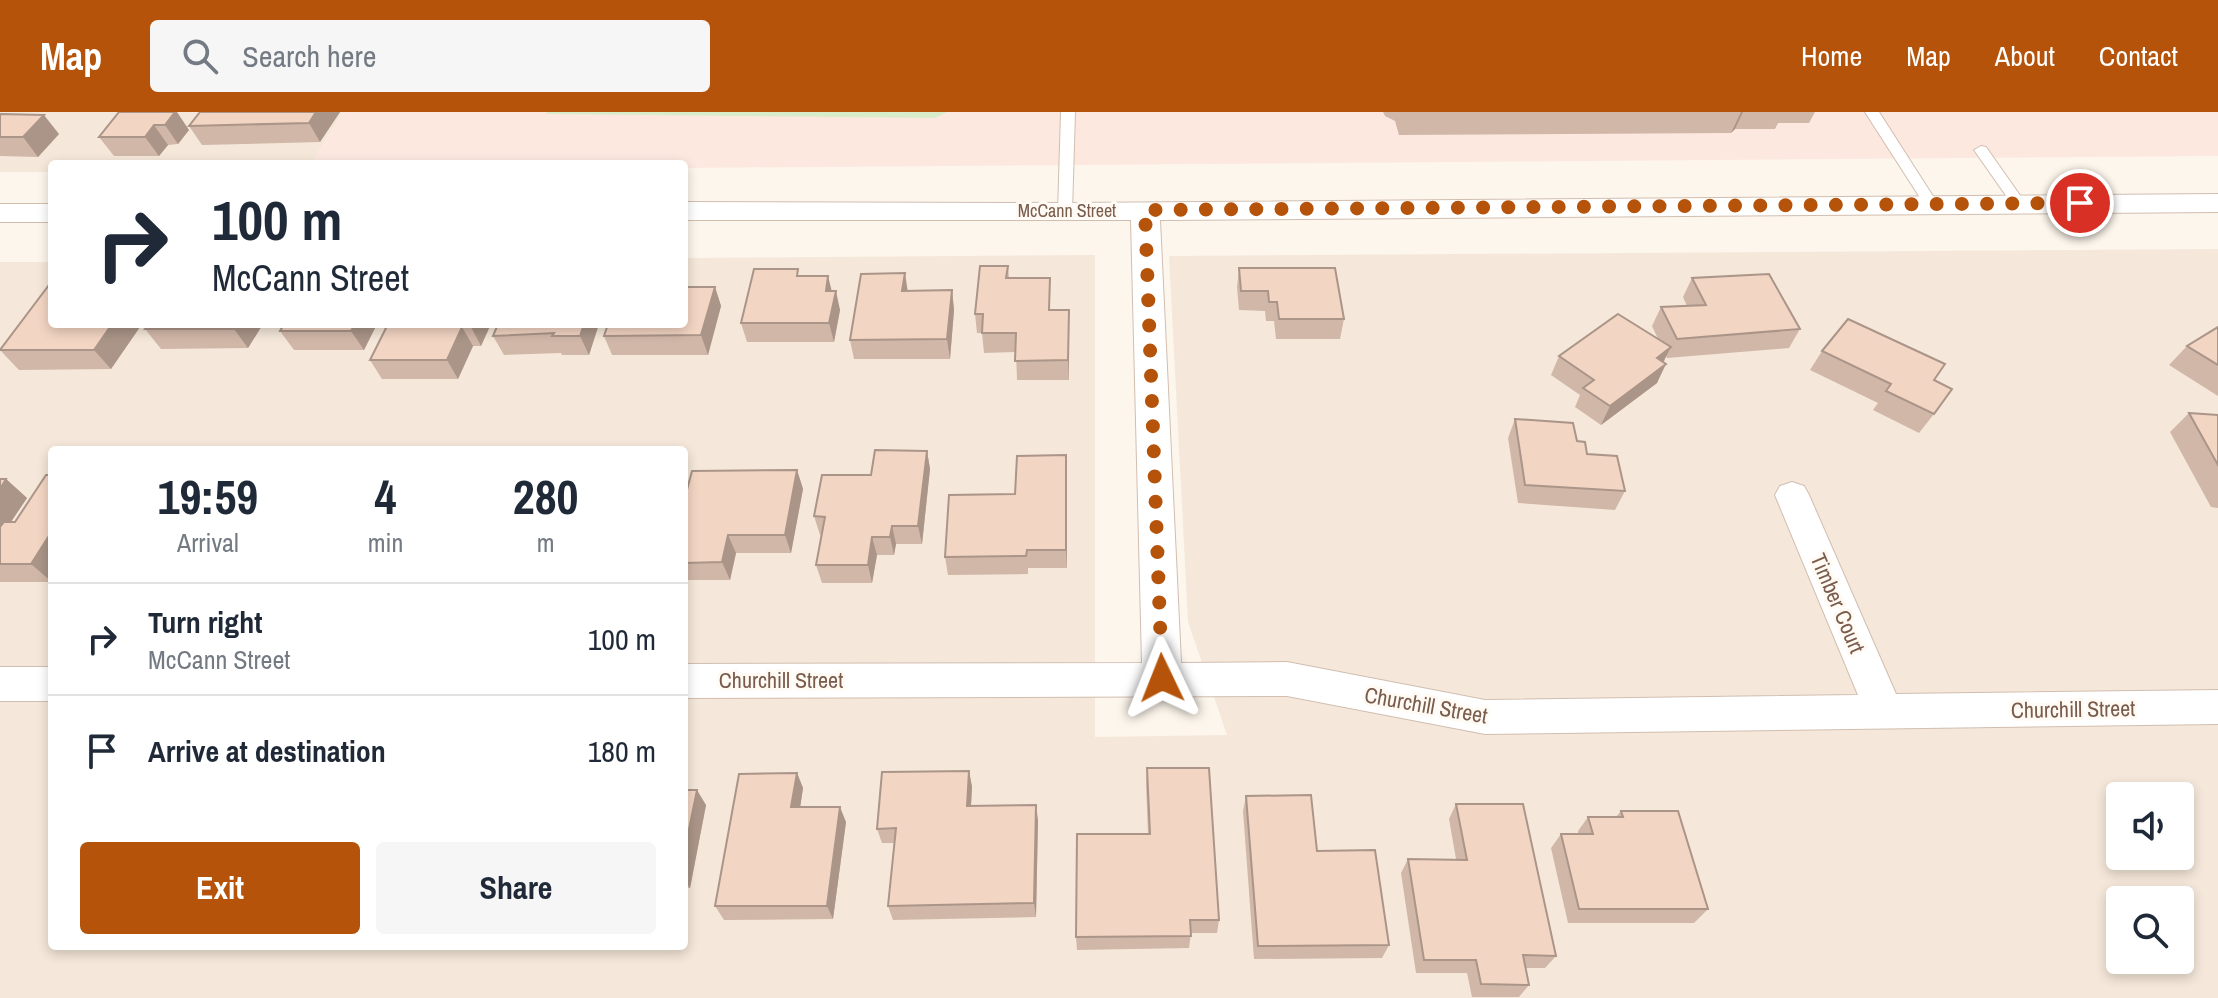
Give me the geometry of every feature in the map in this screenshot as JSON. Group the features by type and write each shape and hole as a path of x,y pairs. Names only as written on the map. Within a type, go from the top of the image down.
{"street":[{"name":"McCann Street","path":"688,211 1065,212 2218,203"},
{"path":"1145,210 1162,678"},
{"path":"0,213 48,213"},
{"name":"Timber Court","path":"1792,495 1884,711"},
{"name":"Churchill Street","path":"688,681 1287,679 1485,717 2218,707"},
{"path":"0,684 48,684"}],"lane":[{"path":"1065,212 1068,112"},
{"path":"1872,112 1931,204"},
{"path":"1981,150 2019,204"}],"shaded area":[{"path":"0,112 343,112 313,160 48,160 48,172 0,172"},
{"path":"343,112 2218,112 2218,156 688,168 688,160 313,160"},
{"path":"2218,249 2218,998 0,998 0,262 48,262 48,328 688,328 688,258 1095,255 1095,737 1227,735 1188,622 1169,256"}],"green space":[{"path":"547,112 947,112 935,118"}],"building":[{"path":"119,112 175,112 165,125 154,125 145,137 99,137"},
{"path":"200,112 316,112 309,123 189,126"},
{"path":"0,114 44,115 23,137 0,137"},
{"path":"980,266 1008,266 1006,278 1050,278 1049,310 1069,310 1068,360 1015,361 1016,333 982,333 983,314 975,314"},
{"path":"1239,268 1335,268 1344,319 1279,319 1277,302 1269,302 1268,291 1241,291"},
{"path":"754,269 798,269 797,276 828,276 826,291 836,291 829,323 741,323"},
{"path":"905,273 902,291 952,290 947,339 850,340 861,274"},
{"path":"1769,274 1800,329 1677,339 1661,307 1706,305 1692,278"},
{"path":"48,286 48,328 109,328 94,350 0,350"},
{"path":"688,287 715,287 701,335 604,336 607,328 688,328"},
{"path":"1618,314 1671,347 1657,358 1666,364 1610,406 1583,388 1594,380 1559,356"},
{"path":"1848,319 1945,364 1934,380 1952,389 1934,414 1886,391 1891,384 1822,351"},
{"path":"2218,327 2218,365 2187,346"},
{"path":"146,328 235,328 234,329"},
{"path":"282,328 353,328 351,331 280,331"},
{"path":"386,328 462,328 447,360 370,360"},
{"path":"496,328 583,328 580,336 552,336 554,333 493,336"},
{"path":"2189,413 2218,415 2218,465"},
{"path":"1515,419 1573,423 1577,441 1585,442 1587,454 1617,456 1625,491 1525,485"},
{"path":"875,450 927,451 918,526 892,526 890,537 872,537 868,565 816,565 825,517 814,516 822,475 871,475"},
{"path":"1066,455 1066,550 1027,550 1026,556 945,557 949,495 1015,494 1017,456"},
{"path":"797,470 785,535 728,535 722,562 688,563 688,486 692,471"},
{"path":"48,475 48,537 31,564 0,564 0,527 4,522 15,522"},
{"path":"1147,768 1209,768 1219,920 1190,920 1191,936 1076,937 1077,834 1150,834"},
{"path":"969,771 967,806 1036,805 1034,903 888,906 896,828 877,829 882,772"},
{"path":"797,773 791,807 840,807 827,906 715,906 739,774"},
{"path":"688,790 697,790 688,834"},
{"path":"1311,795 1317,851 1375,850 1389,945 1258,946 1246,796"},
{"path":"1456,804 1523,804 1556,956 1523,955 1529,985 1481,984 1476,960 1424,960 1408,859 1467,860"},
{"path":"1621,811 1678,811 1708,909 1579,909 1561,834 1593,834 1588,817 1623,817"}],"route":[{"path":"1162,678 1145,210 2080,203"}]}
